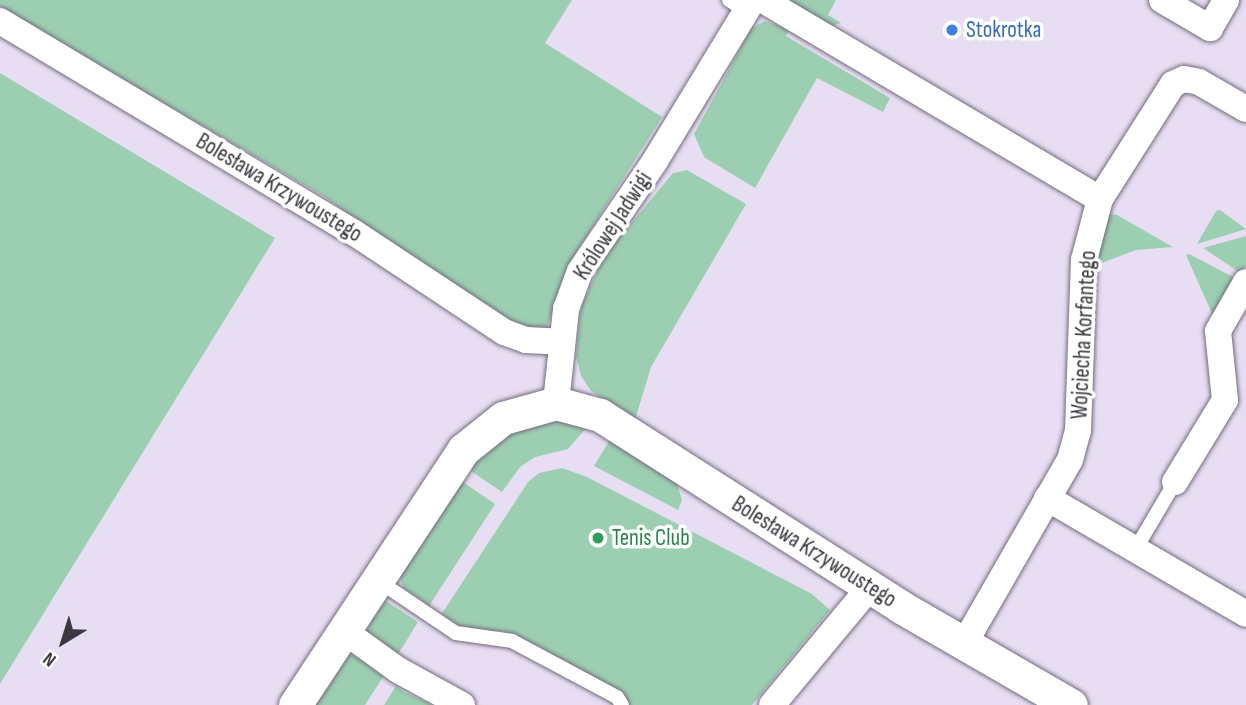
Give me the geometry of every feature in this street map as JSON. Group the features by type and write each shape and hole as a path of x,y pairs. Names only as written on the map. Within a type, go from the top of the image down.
{"street":[{"path":"1162,0 1210,28 1226,0"},
{"name":"Królowej Jadwigi","path":"556,403 566,309 580,271 655,161 748,3 1100,199"},
{"name":"Bolesława Krzywoustego","path":"0,20 353,232 504,332 526,340 561,342"},
{"name":"Wojciecha Korfantego","path":"964,644 1070,460 1078,431 1084,260 1100,199 1173,84 1184,79 1199,82 1246,109"},
{"path":"1175,482 1225,400 1218,331 1246,282"},
{"path":"295,705 475,437 517,412 556,403"},
{"name":"Bolesława Krzywoustego","path":"556,403 600,415 870,587 1071,705"},
{"path":"1047,498 1246,614"},
{"path":"772,705 870,587"},
{"path":"344,631 398,670 461,705"}],"lane":[{"path":"1135,550 1175,482"},
{"path":"377,580 438,624 470,636 512,641 617,697 622,705"}],"green space":[{"path":"0,0 572,0 545,43 662,117 572,259 547,327 520,331 320,194 32,26 0,6"},
{"path":"782,0 836,0 828,15 841,23 828,27"},
{"path":"764,21 789,29 786,36 890,98 883,112 817,78 755,188 704,157 694,134 751,29"},
{"path":"0,73 275,238 0,684"},
{"path":"687,170 746,204 651,367 635,420 591,391 581,376 576,356 581,307 605,255 673,173"},
{"path":"1220,210 1246,229 1197,244 1216,211"},
{"path":"1108,214 1117,215 1173,247 1136,250 1091,267"},
{"path":"1246,236 1246,266 1239,272 1203,248"},
{"path":"1189,254 1235,278 1214,318 1186,255"},
{"path":"551,421 588,426 568,449 535,457 520,467 502,492 468,469 503,435"},
{"path":"611,438 676,481 682,500 678,510 594,466"},
{"name":"Tenis Club","path":"562,468 587,477 812,594 830,610 752,705 629,705 502,631 468,631 441,615 528,482 539,473"},
{"path":"460,480 495,504 429,606 403,587 399,575"},
{"path":"386,601 418,622 397,656 367,632 378,603"},
{"path":"356,655 385,674 365,705 312,705 347,656"},
{"path":"396,686 404,692 432,705 384,705"}],"place":[{"name":"Stokrotka","path":"952,30"},
{"name":"Tenis Club","path":"598,538"}]}
